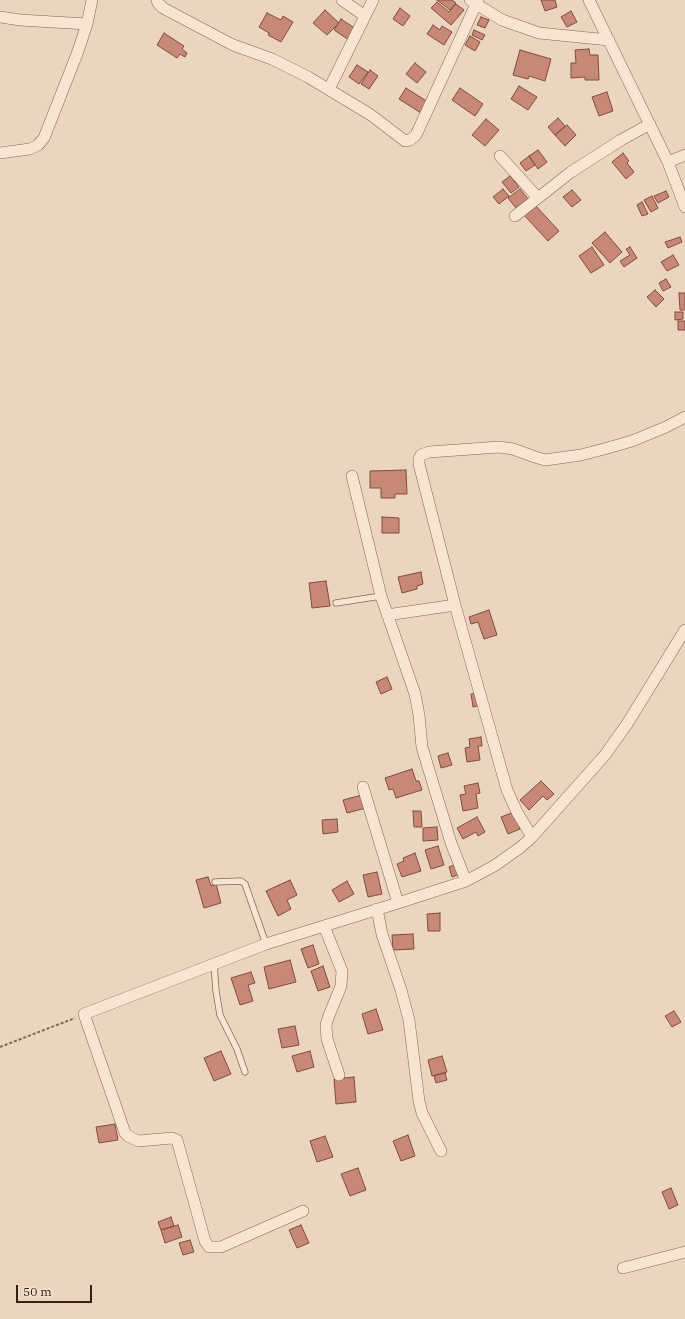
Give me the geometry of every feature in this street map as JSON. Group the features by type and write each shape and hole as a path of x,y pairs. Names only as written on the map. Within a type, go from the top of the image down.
{"street":[{"path":"0,153 30,149 38,145 44,138 77,54 87,24 92,0"},
{"path":"157,0 163,8 233,45 293,68 371,115 405,141 410,140 416,135 474,1 502,20 539,33 608,40"},
{"path":"342,0 365,16"},
{"path":"329,90 373,0"},
{"path":"589,0 668,162 685,207"},
{"path":"0,17 20,20 87,24"},
{"path":"515,216 571,172 597,154 650,124"},
{"path":"668,162 685,155"},
{"path":"500,156 538,198"},
{"path":"532,837 517,812 507,790 455,605 419,464 421,455 429,452 499,447 513,449 540,459 550,460 581,455 616,446 655,432 685,417"},
{"path":"352,476 381,596 415,694 419,715 422,747 451,843 466,881"},
{"path":"387,616 455,605"},
{"path":"303,1211 221,1247 209,1247 204,1241 177,1140 172,1138 138,1141 125,1133 84,1014 266,944 398,904 466,881 494,866 508,857 532,837 616,740 685,630"},
{"path":"363,787 398,904"},
{"path":"378,909 382,934 408,1015 419,1101 422,1113 441,1151"},
{"path":"324,926 342,971 341,986 326,1025 327,1039 339,1074"},
{"path":"623,1268 685,1252"}],"lane":[{"path":"336,603 381,596"},
{"path":"215,882 239,881 245,884 266,944"},
{"path":"214,963 216,991 220,1015 237,1049 245,1072"}],"path":[{"path":"0,1047 84,1014"}],"building":[{"path":"437,0 452,0 456,3 450,10"},
{"path":"541,0 555,0 557,7 545,11"},
{"path":"437,2 449,12 456,4 464,10 451,25 431,8"},
{"path":"400,8 410,16 403,26 393,19"},
{"path":"325,10 339,23 327,35 313,23"},
{"path":"571,11 577,22 567,27 561,17"},
{"path":"267,13 281,20 283,16 293,22 281,42 268,35 269,33 259,27"},
{"path":"481,17 489,20 485,28 477,25"},
{"path":"341,19 356,29 349,40 334,30"},
{"path":"433,25 440,30 442,26 452,32 444,45 427,34"},
{"path":"474,30 485,35 482,40 472,35"},
{"path":"164,33 184,46 182,49 187,53 185,57 180,54 177,58 157,45"},
{"path":"470,36 480,42 475,51 465,45"},
{"path":"589,49 590,55 598,55 599,80 585,80 585,77 571,78 571,63 576,63 575,50"},
{"path":"520,50 551,59 545,81 529,76 528,79 513,75"},
{"path":"415,63 426,72 417,83 406,74"},
{"path":"357,65 368,72 359,84 349,77"},
{"path":"370,70 378,76 369,89 361,84"},
{"path":"519,86 537,97 528,110 511,99"},
{"path":"406,88 428,102 421,113 399,99"},
{"path":"460,88 483,104 475,116 452,100"},
{"path":"607,92 613,111 599,116 592,97"},
{"path":"558,118 565,126 555,135 548,127"},
{"path":"486,119 499,130 485,146 472,135"},
{"path":"567,125 576,135 565,146 555,135"},
{"path":"538,150 547,162 538,169 529,156"},
{"path":"623,153 629,161 627,163 634,172 626,179 612,162"},
{"path":"529,156 535,165 526,171 520,163"},
{"path":"510,176 519,187 511,193 502,182"},
{"path":"503,189 509,196 499,204 493,197"},
{"path":"520,189 528,199 516,208 508,198"},
{"path":"572,190 581,200 572,207 563,197"},
{"path":"666,191 669,197 658,203 654,196"},
{"path":"652,196 658,208 651,212 644,200"},
{"path":"642,202 648,214 642,216 637,205"},
{"path":"535,205 559,231 548,241 524,215"},
{"path":"605,232 622,252 610,263 592,243"},
{"path":"680,237 682,242 668,248 665,242"},
{"path":"592,247 604,265 591,273 579,256"},
{"path":"630,247 637,258 624,267 620,261 630,255 626,249"},
{"path":"673,255 679,265 667,271 661,262"},
{"path":"666,279 671,287 663,291 659,283"},
{"path":"655,290 664,299 656,307 647,297"},
{"path":"679,293 685,293 685,310 680,310"},
{"path":"675,312 683,312 683,319 675,320"},
{"path":"678,321 685,321 685,330 678,330"},
{"path":"406,470 407,494 395,494 395,498 381,498 381,488 370,488 370,471"},
{"path":"382,517 399,518 399,533 382,533"},
{"path":"421,572 423,584 417,586 417,589 402,593 398,577"},
{"path":"326,581 330,606 312,608 309,583"},
{"path":"489,610 497,635 484,639 478,622 471,624 469,617"},
{"path":"387,677 392,689 381,694 376,682"},
{"path":"477,693 480,705 473,707 471,694"},
{"path":"481,737 482,746 478,746 480,760 467,762 465,748 470,747 469,739"},
{"path":"448,753 452,765 441,768 438,756"},
{"path":"412,769 416,781 419,781 422,790 396,798 393,789 389,790 385,778"},
{"path":"541,781 554,794 547,800 543,796 529,810 520,800"},
{"path":"478,783 480,793 476,794 478,808 463,811 460,795 466,794 464,786"},
{"path":"362,795 366,808 347,813 343,800"},
{"path":"413,811 421,811 422,827 414,827"},
{"path":"514,812 520,829 508,834 501,817"},
{"path":"477,817 485,832 478,836 476,832 463,839 457,828"},
{"path":"337,819 338,832 323,834 322,820"},
{"path":"437,827 438,840 423,841 423,828"},
{"path":"438,846 444,865 431,869 425,850"},
{"path":"415,853 421,871 402,877 397,864 404,861 403,858"},
{"path":"456,864 460,874 452,877 449,867"},
{"path":"377,872 382,894 368,897 363,875"},
{"path":"208,877 211,886 216,884 221,903 204,908 196,880"},
{"path":"290,880 297,895 287,900 291,909 278,916 266,891"},
{"path":"347,881 354,894 339,902 332,890"},
{"path":"440,913 440,931 428,931 427,914"},
{"path":"413,934 414,949 393,950 392,935"},
{"path":"313,945 319,964 308,968 301,949"},
{"path":"290,960 296,982 269,989 264,967"},
{"path":"323,966 330,987 318,991 311,971"},
{"path":"251,972 255,983 248,985 253,1001 240,1005 231,978"},
{"path":"376,1009 383,1030 368,1034 362,1014"},
{"path":"674,1011 681,1022 672,1027 665,1016"},
{"path":"295,1026 299,1045 282,1048 278,1029"},
{"path":"221,1051 231,1074 214,1081 204,1058"},
{"path":"310,1051 314,1067 297,1072 292,1056"},
{"path":"442,1056 447,1072 432,1076 428,1060"},
{"path":"445,1073 447,1080 436,1083 434,1076"},
{"path":"354,1077 356,1102 336,1104 334,1079"},
{"path":"115,1124 118,1140 99,1143 96,1127"},
{"path":"408,1135 415,1156 401,1161 393,1141"},
{"path":"325,1136 333,1157 317,1162 310,1141"},
{"path":"358,1168 366,1190 350,1196 341,1174"},
{"path":"671,1188 678,1205 669,1209 662,1192"},
{"path":"171,1217 174,1226 161,1230 158,1222"},
{"path":"178,1225 182,1237 165,1243 161,1230"},
{"path":"301,1225 309,1243 297,1248 289,1230"},
{"path":"190,1240 194,1252 183,1255 179,1243"}]}
